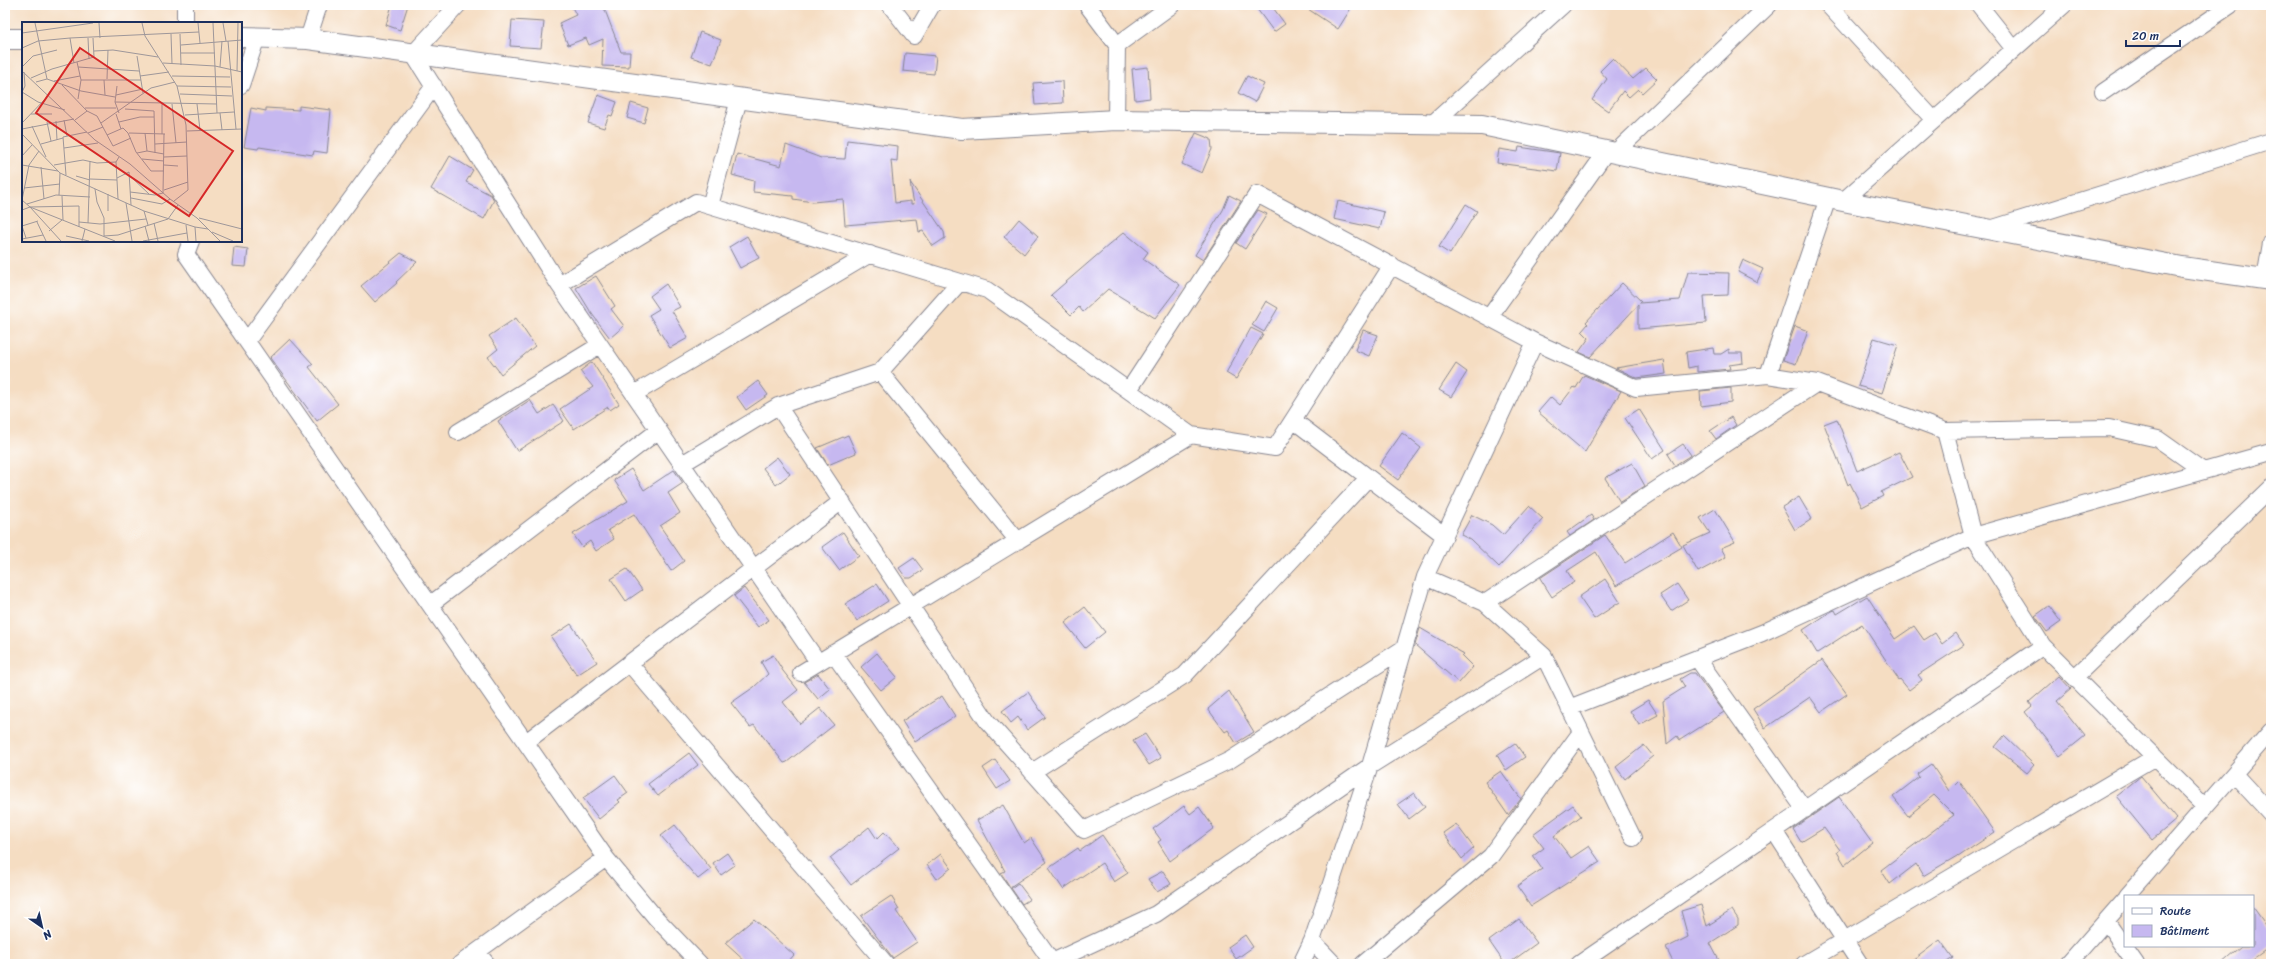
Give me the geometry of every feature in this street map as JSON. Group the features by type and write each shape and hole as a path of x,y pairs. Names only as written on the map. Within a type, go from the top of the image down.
{"street":[{"path":"184,22 186,5"},
{"path":"308,39 319,5"},
{"path":"413,54 458,5"},
{"path":"890,5 914,36 932,5"},
{"path":"1087,5 1117,45 1116,120"},
{"path":"1117,45 1172,5"},
{"path":"1432,124 1563,5"},
{"path":"1490,316 1610,153 1769,5"},
{"path":"1828,5 1934,120"},
{"path":"1979,5 2014,49"},
{"path":"1768,375 1836,200 1934,120 2064,5"},
{"path":"2103,92 2231,5"},
{"path":"242,79 249,37 308,39 962,129 1116,120 1482,125 1836,200 2182,267 2268,279 2271,243"},
{"path":"5,39 22,39"},
{"path":"413,54 559,285 818,662"},
{"path":"247,341 434,86"},
{"path":"710,206 739,99"},
{"path":"1990,230 2271,141"},
{"path":"1129,390 1257,194 1490,316 1535,342 1636,388 1768,375 1817,383 1945,431 2109,428 2158,439 2202,470"},
{"path":"559,285 696,202 987,290 1191,435 1275,448 1392,265"},
{"path":"190,242 186,254 431,604 606,858 655,917 700,964"},
{"path":"634,394 870,254"},
{"path":"682,464 778,406 880,372 960,282"},
{"path":"1301,964 1312,941 1370,766 1425,578 1535,342"},
{"path":"458,432 600,345"},
{"path":"880,372 1018,541"},
{"path":"1485,603 1817,383"},
{"path":"778,406 987,722 1084,830 1230,760 1404,648"},
{"path":"1293,420 1445,536"},
{"path":"431,604 659,430"},
{"path":"1945,431 1973,536 2043,646 2205,807"},
{"path":"801,673 1191,435"},
{"path":"1569,708 1762,633 1973,536 2202,470 2271,452"},
{"path":"1032,772 1185,675 1368,478"},
{"path":"2075,677 2271,488"},
{"path":"526,742 842,501"},
{"path":"1425,578 1485,603 1544,656 1633,838"},
{"path":"1579,964 2043,646"},
{"path":"833,653 1050,963 1156,914 1370,766 1544,656"},
{"path":"1697,658 1805,810"},
{"path":"629,663 886,964"},
{"path":"2128,895 2271,731"},
{"path":"1363,964 1491,856 1581,732"},
{"path":"1804,964 2155,757"},
{"path":"2234,774 2271,814"},
{"path":"1774,831 1860,964"},
{"path":"460,964 606,858"},
{"path":"2068,964 2124,900"},
{"path":"2106,921 2124,947"},
{"path":"1312,941 1334,964"},
{"path":"2124,947 2136,964"},
{"path":"477,952 487,964"}],"building":[{"path":"392,5 408,5 400,30 386,25"},
{"path":"571,5 603,5 621,52 630,52 629,67 602,66 603,39 589,45 586,38 568,45 559,23 576,15"},
{"path":"1254,5 1271,5 1285,24 1274,32"},
{"path":"1302,5 1353,5 1338,29"},
{"path":"512,20 544,22 541,48 510,46"},
{"path":"700,32 721,40 712,64 691,57"},
{"path":"905,53 936,56 934,74 903,71"},
{"path":"1613,58 1633,79 1646,68 1657,79 1642,93 1638,89 1629,97 1623,91 1608,111 1592,100 1607,79 1600,71"},
{"path":"1148,67 1150,98 1135,100 1132,69"},
{"path":"1247,76 1264,84 1255,102 1238,93"},
{"path":"1062,81 1063,103 1035,105 1033,83"},
{"path":"598,95 617,102 612,116 609,115 604,128 588,123"},
{"path":"631,103 648,108 644,123 627,118"},
{"path":"299,106 331,110 327,153 314,151 313,155 259,147 258,149 244,147 251,108 266,111 266,108 299,110"},
{"path":"1196,133 1211,139 1212,149 1202,173 1182,164"},
{"path":"847,140 898,146 897,161 891,160 895,203 911,201 911,204 914,204 910,182 944,232 945,238 933,246 923,231 919,232 917,219 845,225 843,199 813,202 793,199 793,196 753,192 754,181 732,175 737,154 781,166 786,145 821,158 845,159"},
{"path":"1519,147 1560,153 1557,171 1497,163 1499,149 1518,152"},
{"path":"450,156 473,170 466,182 491,195 494,200 484,219 431,189"},
{"path":"1229,195 1241,201 1203,260 1195,255 1223,210"},
{"path":"1338,201 1384,212 1380,229 1334,219"},
{"path":"1466,204 1477,211 1450,254 1439,247"},
{"path":"1258,210 1267,214 1245,249 1236,243"},
{"path":"1019,219 1038,236 1024,254 1004,237"},
{"path":"1124,232 1148,252 1143,259 1180,285 1155,318 1108,289 1083,312 1079,307 1071,315 1051,295"},
{"path":"747,236 759,258 740,268 729,247"},
{"path":"234,247 248,249 246,267 232,266"},
{"path":"401,253 417,262 396,282 397,283 375,302 361,286"},
{"path":"1743,260 1763,269 1757,282 1738,272"},
{"path":"1688,272 1729,273 1728,295 1704,296 1706,323 1638,329 1638,305 1590,357 1579,352 1589,338 1582,331 1588,324 1586,322 1622,283 1641,301 1639,303 1680,300"},
{"path":"596,276 615,306 611,309 624,326 610,338 592,314 576,288"},
{"path":"666,284 680,307 672,311 688,338 670,348 649,315 659,309 650,296"},
{"path":"1266,301 1278,308 1264,332 1252,325"},
{"path":"516,318 535,346 501,374 488,357 498,349 489,336"},
{"path":"1795,326 1808,331 1796,364 1783,360"},
{"path":"1251,328 1263,334 1236,379 1226,373"},
{"path":"1363,330 1378,335 1369,356 1355,350"},
{"path":"1874,338 1898,345 1882,393 1858,386"},
{"path":"290,339 313,364 309,367 338,404 317,421 270,358"},
{"path":"1713,348 1714,354 1721,354 1729,349 1729,353 1742,353 1743,363 1729,365 1730,369 1697,372 1697,366 1688,368 1686,352"},
{"path":"1664,360 1666,374 1637,378 1616,368"},
{"path":"592,362 619,404 610,410 608,407 574,429 560,409 593,387 580,371"},
{"path":"1456,364 1467,372 1451,397 1439,390"},
{"path":"1584,375 1621,391 1585,452 1538,412 1551,397 1560,405 1574,387 1576,388"},
{"path":"758,381 768,395 746,410 737,397"},
{"path":"1731,388 1731,402 1701,406 1700,391"},
{"path":"530,400 539,414 553,405 564,421 517,451 498,421"},
{"path":"1639,409 1665,450 1652,459 1625,418"},
{"path":"1731,417 1736,425 1716,439 1710,431"},
{"path":"1837,419 1857,471 1899,452 1912,477 1881,492 1883,496 1862,507 1850,483 1848,485 1824,424"},
{"path":"1402,433 1421,448 1398,480 1379,466"},
{"path":"848,435 856,453 828,465 817,448"},
{"path":"1683,444 1691,455 1675,465 1668,454"},
{"path":"777,457 790,474 776,485 763,468"},
{"path":"1632,463 1645,486 1620,502 1605,478"},
{"path":"631,469 644,490 674,470 683,483 668,493 680,513 660,526 684,561 671,571 634,514 608,530 614,539 596,551 590,541 582,547 573,534 628,501 614,480"},
{"path":"1799,497 1812,519 1795,530 1782,507"},
{"path":"1529,506 1543,519 1499,567 1471,540 1461,535 1472,515 1492,525 1503,535"},
{"path":"1715,509 1735,542 1721,548 1726,557 1698,572 1683,545 1710,533 1700,518"},
{"path":"1591,515 1594,520 1570,536 1567,532"},
{"path":"843,532 859,556 839,570 822,547"},
{"path":"1673,532 1682,547 1616,586 1596,552 1567,571 1574,582 1552,597 1540,578 1605,535 1625,563"},
{"path":"914,558 923,570 911,578 906,578 899,568"},
{"path":"627,569 642,590 626,601 611,579"},
{"path":"1605,579 1620,602 1594,619 1579,597"},
{"path":"877,584 888,601 857,621 845,604"},
{"path":"1677,584 1688,600 1671,611 1660,595"},
{"path":"744,588 769,620 758,627 734,596"},
{"path":"1867,596 1895,639 1914,626 1924,640 1935,633 1942,644 1956,633 1964,645 1918,675 1922,680 1909,690 1900,679 1899,680 1862,624 1817,653 1803,630 1832,611 1835,610 1837,614"},
{"path":"2049,606 2061,622 2047,632 2035,616"},
{"path":"1085,607 1105,632 1085,648 1065,623"},
{"path":"571,624 597,662 577,675 551,637"},
{"path":"1420,628 1464,654 1462,656 1473,667 1459,683 1415,645"},
{"path":"877,653 897,677 881,690 861,667"},
{"path":"773,655 798,690 783,702 800,724 820,708 834,725 784,763 754,725 750,727 731,703 754,687 768,674 761,662"},
{"path":"1822,660 1847,694 1821,712 1810,697 1765,728 1753,709"},
{"path":"1690,673 1695,673 1724,712 1680,740 1677,736 1667,744 1663,701 1685,687 1680,679"},
{"path":"818,674 830,689 818,699 804,682"},
{"path":"2059,676 2071,689 2057,701 2085,736 2060,756 2025,712 2032,706 2029,702"},
{"path":"1229,691 1254,732 1236,743 1228,730 1225,732 1208,709"},
{"path":"1028,692 1045,717 1027,730 1018,717 1011,723 1002,711"},
{"path":"942,696 955,716 915,742 902,721"},
{"path":"1648,700 1658,715 1639,725 1630,711"},
{"path":"1145,734 1161,758 1149,765 1133,741"},
{"path":"2004,736 2034,765 2027,773 1995,747"},
{"path":"1515,743 1525,757 1506,770 1497,755"},
{"path":"1644,745 1653,756 1625,779 1616,767"},
{"path":"689,753 698,765 658,796 648,784"},
{"path":"995,760 1010,781 997,789 983,768"},
{"path":"1931,764 1949,791 1959,781 1995,832 1958,857 1957,856 1923,876 1916,864 1890,884 1881,870 1954,815 1934,795 1908,816 1893,797 1919,777 1917,774"},
{"path":"1501,771 1521,799 1508,815 1485,782"},
{"path":"615,775 628,793 618,800 620,802 599,819 583,798"},
{"path":"2141,776 2177,819 2152,840 2116,796"},
{"path":"1414,793 1425,807 1409,819 1398,804"},
{"path":"1839,797 1872,843 1845,865 1837,852 1840,850 1824,828 1801,842 1793,829"},
{"path":"1003,805 1024,843 1031,838 1047,862 1010,887 1001,873 1005,871 977,820"},
{"path":"1573,805 1581,816 1554,836 1571,858 1589,846 1600,862 1531,906 1517,886 1542,869 1533,856 1544,848 1533,834"},
{"path":"1184,806 1190,814 1199,807 1214,828 1170,861 1158,842 1161,840 1153,829"},
{"path":"1456,824 1474,848 1462,859 1443,833"},
{"path":"675,825 711,869 698,879 661,836"},
{"path":"869,827 877,839 884,832 899,848 851,885 830,858"},
{"path":"1102,835 1128,873 1114,882 1102,863 1063,889 1049,868 1078,848 1080,851"},
{"path":"727,853 735,865 721,875 713,863"},
{"path":"941,854 951,868 937,879 927,865"},
{"path":"1163,871 1171,884 1157,892 1148,879"},
{"path":"1018,883 1030,899 1022,904 1011,888"},
{"path":"891,896 899,909 896,911 917,942 893,958 861,916"},
{"path":"1701,905 1707,926 1732,910 1738,919 1738,925 1710,943 1721,964 1674,964 1666,948 1688,937 1681,911"},
{"path":"2254,908 2271,932 2271,946 2246,964 2221,964 2241,947 2254,947"},
{"path":"754,919 794,955 786,964 748,964 725,943"},
{"path":"1519,919 1537,943 1508,964 1505,964 1489,941"},
{"path":"1245,935 1253,947 1236,959 1228,947"},
{"path":"1940,940 1953,958 1944,964 1908,964"}]}
